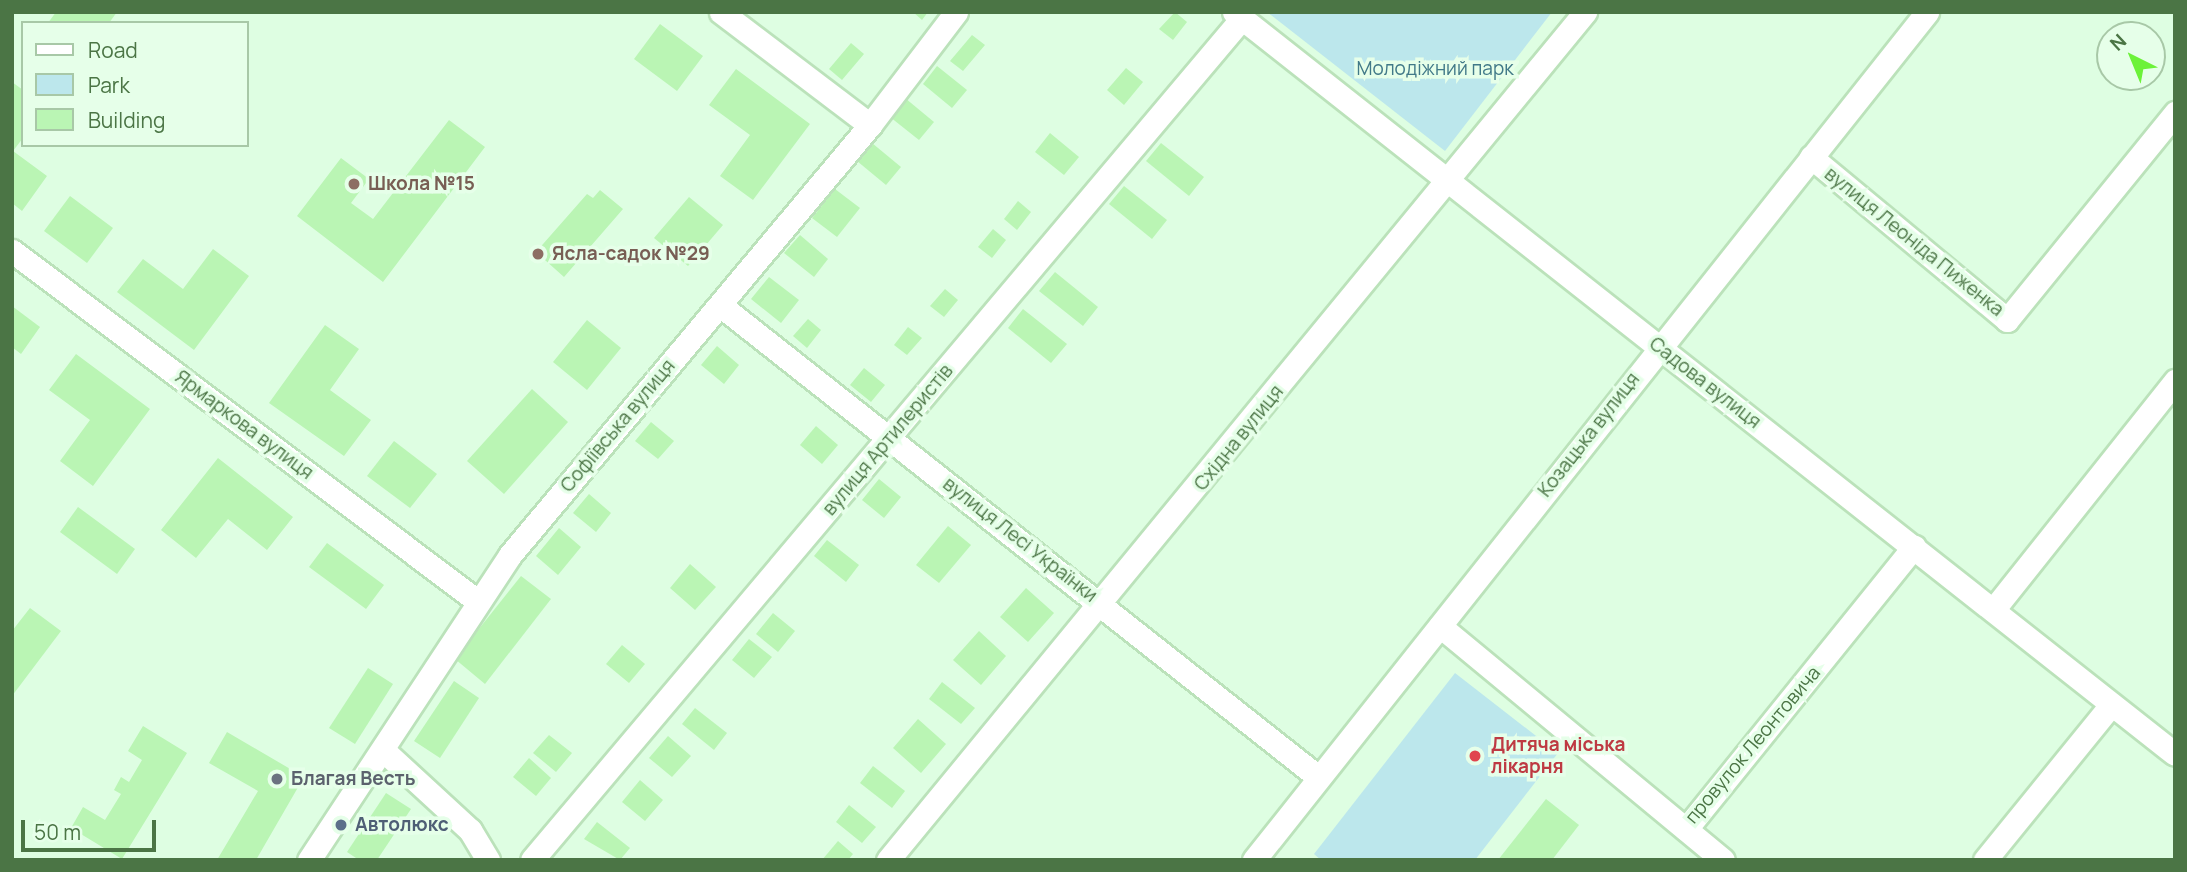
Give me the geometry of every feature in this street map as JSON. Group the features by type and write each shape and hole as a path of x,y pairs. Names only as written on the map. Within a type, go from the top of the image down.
{"street":[{"path":"721,12 870,125"},
{"name":"Софіївська вулиця","path":"309,860 384,751 476,600 870,125 956,12"},
{"name":"Східна вулиця","path":"888,860 1103,604 1450,182 1585,12"},
{"name":"Козацька вулиця","path":"1254,860 1658,346 1927,12"},
{"name":"Садова вулиця","path":"1238,15 2175,754"},
{"name":"вулиця Артилеристів","path":"532,860 889,439 1238,15"},
{"name":"вулиця Леоніда Пиженка","path":"1811,157 2007,320 2175,113"},
{"name":"Ярмаркова вулиця","path":"12,251 476,600"},
{"name":"вулиця Лесі Українки","path":"720,305 1103,604 1318,777"},
{"path":"1993,610 2175,381"},
{"name":"провулок Леонтовича","path":"1440,626 1686,829 1914,546"},
{"path":"1985,860 2110,705"},
{"path":"384,751 470,830 488,860"},
{"path":"1686,829 1723,860"}],"green space":[{"name":"Молодіжний парк","path":"1267,12 1552,12 1445,151"},
{"path":"1455,673 1558,753 1475,860 1321,860 1314,854"}],"building":[{"path":"56,12 117,12 110,21 49,21"},
{"path":"913,12 928,12 922,20"},
{"path":"1175,12 1187,22 1173,40 1159,29"},
{"path":"660,24 703,56 677,91 634,59"},
{"path":"972,35 985,45 963,71 950,61"},
{"path":"851,43 864,54 842,80 829,69"},
{"path":"937,66 967,90 952,108 923,84"},
{"path":"1126,68 1143,82 1124,105 1107,90"},
{"path":"736,69 810,124 753,200 720,176 750,135 709,105"},
{"path":"12,82 21,89 21,141 13,151 47,176 22,211 12,203"},
{"path":"905,98 934,122 919,140 890,117"},
{"path":"449,120 485,147 383,282 297,216 341,158 369,179 351,203 373,219"},
{"path":"1050,133 1079,157 1064,175 1035,152"},
{"path":"872,143 901,167 886,185 857,161"},
{"path":"1161,143 1204,177 1189,196 1146,161"},
{"path":"1124,186 1167,220 1152,239 1109,204"},
{"path":"835,189 860,208 837,237 812,218"},
{"path":"600,190 623,209 564,277 536,252 587,194 593,198"},
{"path":"70,196 113,228 87,263 44,231"},
{"path":"689,197 723,225 688,266 654,238"},
{"path":"1018,201 1031,212 1017,230 1004,219"},
{"path":"993,229 1006,240 992,258 978,247"},
{"path":"800,235 828,259 814,277 784,253"},
{"path":"213,249 249,276 194,350 117,292 143,259 183,289"},
{"path":"1055,272 1098,307 1083,326 1039,291"},
{"path":"769,277 799,300 781,323 751,299"},
{"path":"945,289 958,300 944,317 930,306"},
{"path":"12,306 40,327 21,354 12,347"},
{"path":"1023,309 1067,344 1051,363 1008,328"},
{"path":"808,319 821,330 807,348 793,336"},
{"path":"587,320 621,348 587,390 553,362"},
{"path":"325,325 359,349 330,390 371,420 344,456 269,403"},
{"path":"908,327 922,338 907,355 894,345"},
{"path":"717,346 739,365 724,384 701,365"},
{"path":"76,354 150,409 93,486 60,461 90,420 49,390"},
{"path":"864,368 885,385 871,402 850,385"},
{"path":"532,389 568,422 504,494 467,461"},
{"path":"651,422 674,441 658,459 635,441"},
{"path":"816,426 838,445 822,464 800,445"},
{"path":"394,441 437,474 410,508 367,476"},
{"path":"218,458 293,517 267,550 228,519 196,558 161,530"},
{"path":"879,479 901,497 884,518 862,500"},
{"path":"589,494 611,513 596,532 573,513"},
{"path":"78,507 135,549 117,574 60,532"},
{"path":"948,526 971,545 939,583 916,565"},
{"path":"559,528 581,547 558,575 536,556"},
{"path":"827,540 859,565 846,582 814,556"},
{"path":"327,543 384,585 366,609 309,567"},
{"path":"690,564 716,587 695,610 670,588"},
{"path":"521,576 551,599 485,684 455,659"},
{"path":"1026,588 1054,613 1028,642 1000,617"},
{"path":"30,608 61,631 12,696 12,631"},
{"path":"773,613 795,631 778,652 756,634"},
{"path":"979,631 1006,656 981,685 953,660"},
{"path":"749,639 772,657 754,678 732,660"},
{"path":"622,645 645,664 629,683 606,664"},
{"path":"368,668 393,684 355,744 329,728"},
{"path":"454,681 479,698 440,758 414,741"},
{"path":"942,682 975,708 961,724 929,699"},
{"path":"695,708 727,733 714,750 682,724"},
{"path":"918,719 946,744 921,773 893,748"},
{"path":"143,726 187,753 122,859 71,828 83,807 105,820 121,794 114,790 121,777 129,782 142,760 128,751"},
{"path":"227,732 304,777 256,860 217,860 258,791 209,763"},
{"path":"549,735 572,753 556,772 533,753"},
{"path":"668,736 691,756 672,777 649,758"},
{"path":"529,758 551,778 536,796 513,777"},
{"path":"873,766 905,791 892,808 860,783"},
{"path":"640,780 663,800 645,821 622,802"},
{"path":"386,793 411,809 377,860 359,860 347,852"},
{"path":"1546,799 1579,825 1552,860 1498,860"},
{"path":"849,805 876,827 862,843 836,822"},
{"path":"597,822 630,848 620,860 584,839"},
{"path":"838,841 853,854 848,860 822,860"}],"place":[{"name":"Школа №15","path":"354,184"},
{"name":"Ясла-садок №29","path":"538,254"},
{"name":"Дитяча міська лікарня","path":"1475,756"},
{"name":"Благая Весть","path":"277,779"},
{"name":"Автолюкс","path":"341,825"}]}
